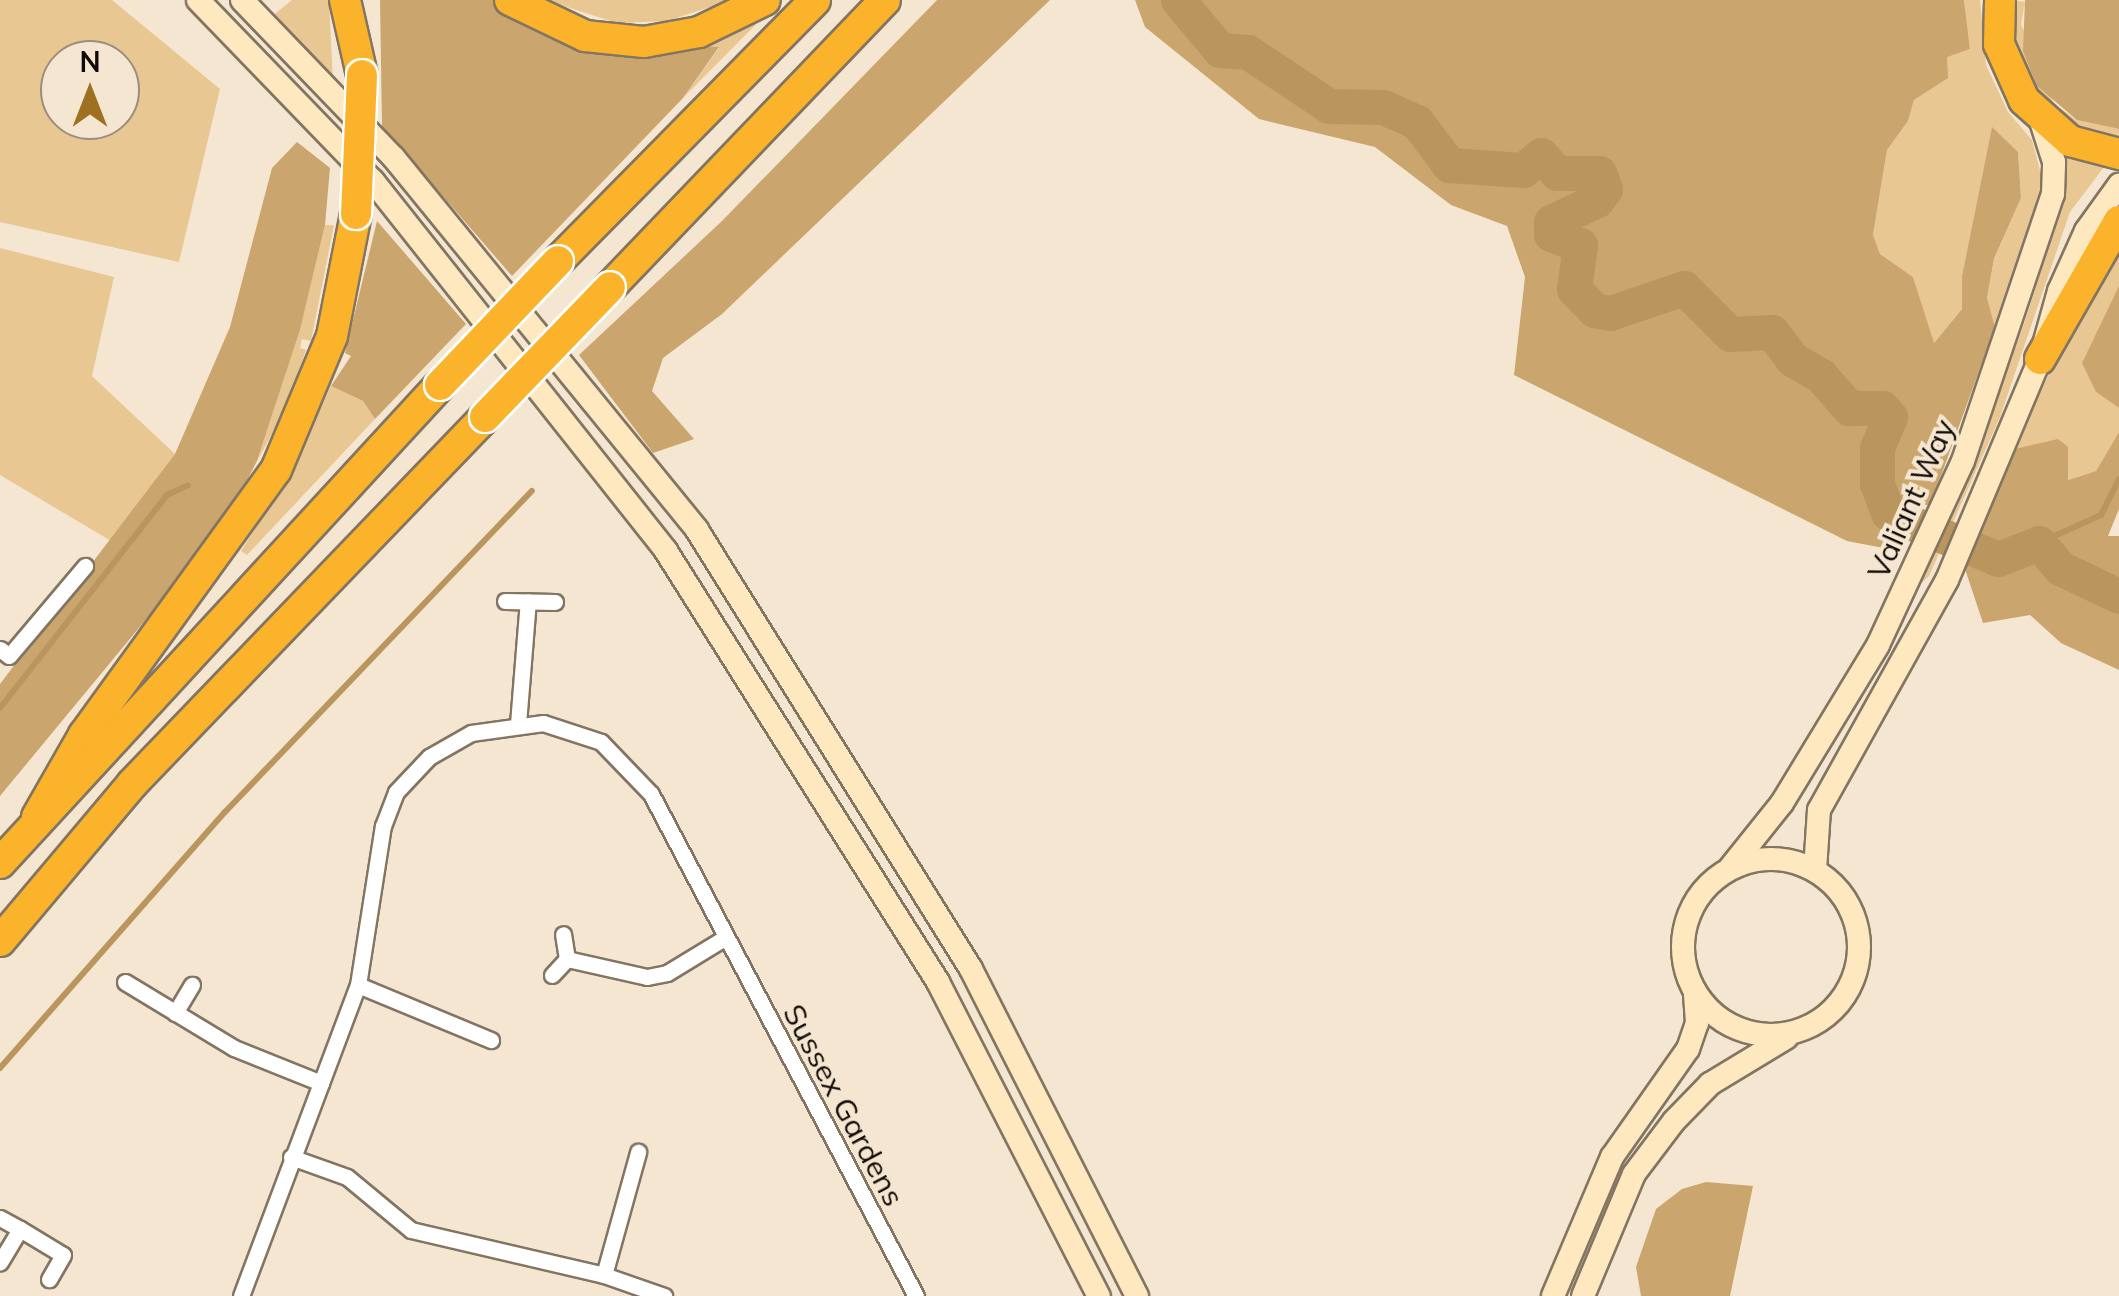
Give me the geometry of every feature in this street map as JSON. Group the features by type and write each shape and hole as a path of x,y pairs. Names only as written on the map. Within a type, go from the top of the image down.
{"highway":[{"path":"345,0 362,75"},
{"path":"36,818 84,735 276,470 332,336 356,214 362,0"},
{"path":"510,0 584,36 644,42 731,21 765,0"},
{"path":"0,863 36,818 440,385 815,0"},
{"path":"0,941 157,756 885,0"},
{"path":"2000,0 2003,59 2040,118 2070,141 2119,154"},
{"path":"2040,359 2119,221"}],"street":[{"path":"198,0 373,181 666,550 938,982 1098,1296"},
{"path":"242,0 394,158 697,530 971,969 1137,1296"},
{"name":"Valiant Way","path":"1730,868 1771,818 1858,679 1947,496 2048,214 2054,162 2040,118"},
{"path":"1815,870 1819,810 1832,779 1947,580 2040,359 2059,291 2086,231 2119,185"},
{"path":"5,653 85,566"},
{"path":"505,600 555,602"},
{"path":"518,724 528,601"},
{"name":"Sussex Gardens","path":"241,1296 358,984 383,826 396,792 430,757 471,733 518,724 576,731 626,763 651,794 723,939 916,1296"},
{"path":"1554,1296 1612,1156 1688,1049 1697,1023 1696,994 1684,967 1686,924 1706,885 1730,868 1787,860 1815,870 1845,900 1860,941 1844,997 1798,1032 1710,1084 1674,1121 1634,1174 1584,1296"},
{"path":"563,934 568,958"},
{"path":"568,958 647,978 667,973 723,939"},
{"path":"552,975 568,958"},
{"path":"125,982 234,1048 321,1083"},
{"path":"358,984 490,1040"},
{"path":"174,1013 192,985"},
{"path":"1696,994 1740,1030 1798,1032"},
{"path":"604,1275 638,1152"},
{"path":"291,1157 347,1177 411,1230 604,1275 664,1296"},
{"path":"612,1164 632,1169"},
{"path":"0,1218 63,1255 49,1279"},
{"path":"0,1262 20,1229"}],"shaded area":[{"path":"0,0 112,0 220,89 179,262 0,222"},
{"path":"292,0 329,0 333,82 271,17"},
{"path":"380,0 493,0 689,46 719,47 683,98 512,276 382,126"},
{"path":"545,0 731,0 667,21 617,23"},
{"path":"780,0 683,98 719,48 689,46"},
{"path":"937,0 1050,0 722,314 663,358 652,391 694,439 653,453 579,355 722,221"},
{"path":"1135,0 1964,0 1970,49 1947,57 1948,78 1914,100 1908,121 1887,150 1873,235 1880,254 1913,277 1934,343 1962,309 1962,276 1992,127 2018,152 2021,198 1994,259 1987,298 1995,327 1930,506 1923,504 1899,551 1847,541 1514,375 1525,277 1507,226 1451,205 1375,147 1259,119 1145,27"},
{"path":"1964,0 1980,0 1986,65 2008,112 2032,140 2043,182 1979,383 1982,353 1995,327 1987,298 1994,260 2021,198 2018,152 1992,128 1962,276 1962,309 1933,344 1913,277 1880,254 1873,235 1887,150 1908,121 1914,100 1947,78 1947,56 1970,49"},
{"path":"2012,0 2025,2 2021,24 2054,104 2077,120 2119,129 2119,136 2071,125 2028,87 2010,42"},
{"path":"2025,0 2119,0 2119,129 2077,120 2037,86 2023,51"},
{"path":"297,142 330,168 325,225 300,330 257,461 233,507 162,600 0,796 0,684 175,454 230,327 272,168"},
{"path":"2064,153 2107,163 2070,212 2000,417 1929,576 1914,590 1979,447 2025,321 2062,206"},
{"path":"377,221 466,324 375,419 363,401 331,386 351,356 345,353"},
{"path":"325,225 334,225 311,341 302,339 300,348 306,350 284,412 257,461 300,330"},
{"path":"2119,235 2119,286 2096,392 2119,408 2119,432 2096,471 2067,480 2068,447 2011,450"},
{"path":"0,248 114,277 92,376 175,454 111,541 0,475"},
{"path":"2119,286 2119,408 2096,392 2082,363"},
{"path":"331,386 363,401 375,419 247,555 241,551 291,472"},
{"path":"2119,432 2119,509 2108,536 2119,536 2119,670 2061,643 2030,615 1983,623 1964,566 2011,450 2058,439 2068,447 2068,480 2096,471"},
{"path":"1706,1182 1753,1186 1730,1296 1641,1296 1636,1267 1656,1209 1682,1189"}],"waterway":[{"path":"1178,0 1220,50 1248,52 1329,106 1383,107 1417,122 1449,165 1523,170 1541,155 1557,173 1599,173 1605,189 1597,200 1551,222 1551,234 1580,245 1574,289 1594,310 1610,313 1684,288 1730,334 1772,332 1792,359 1821,376 1849,408 1882,408 1890,417 1877,448 1877,484 1888,513 1998,559 2039,543 2060,568 2119,596"},
{"path":"2039,543 2101,515 2119,479"},
{"path":"0,708 167,495 188,485"},
{"path":"0,1068 225,812 532,491"}]}
